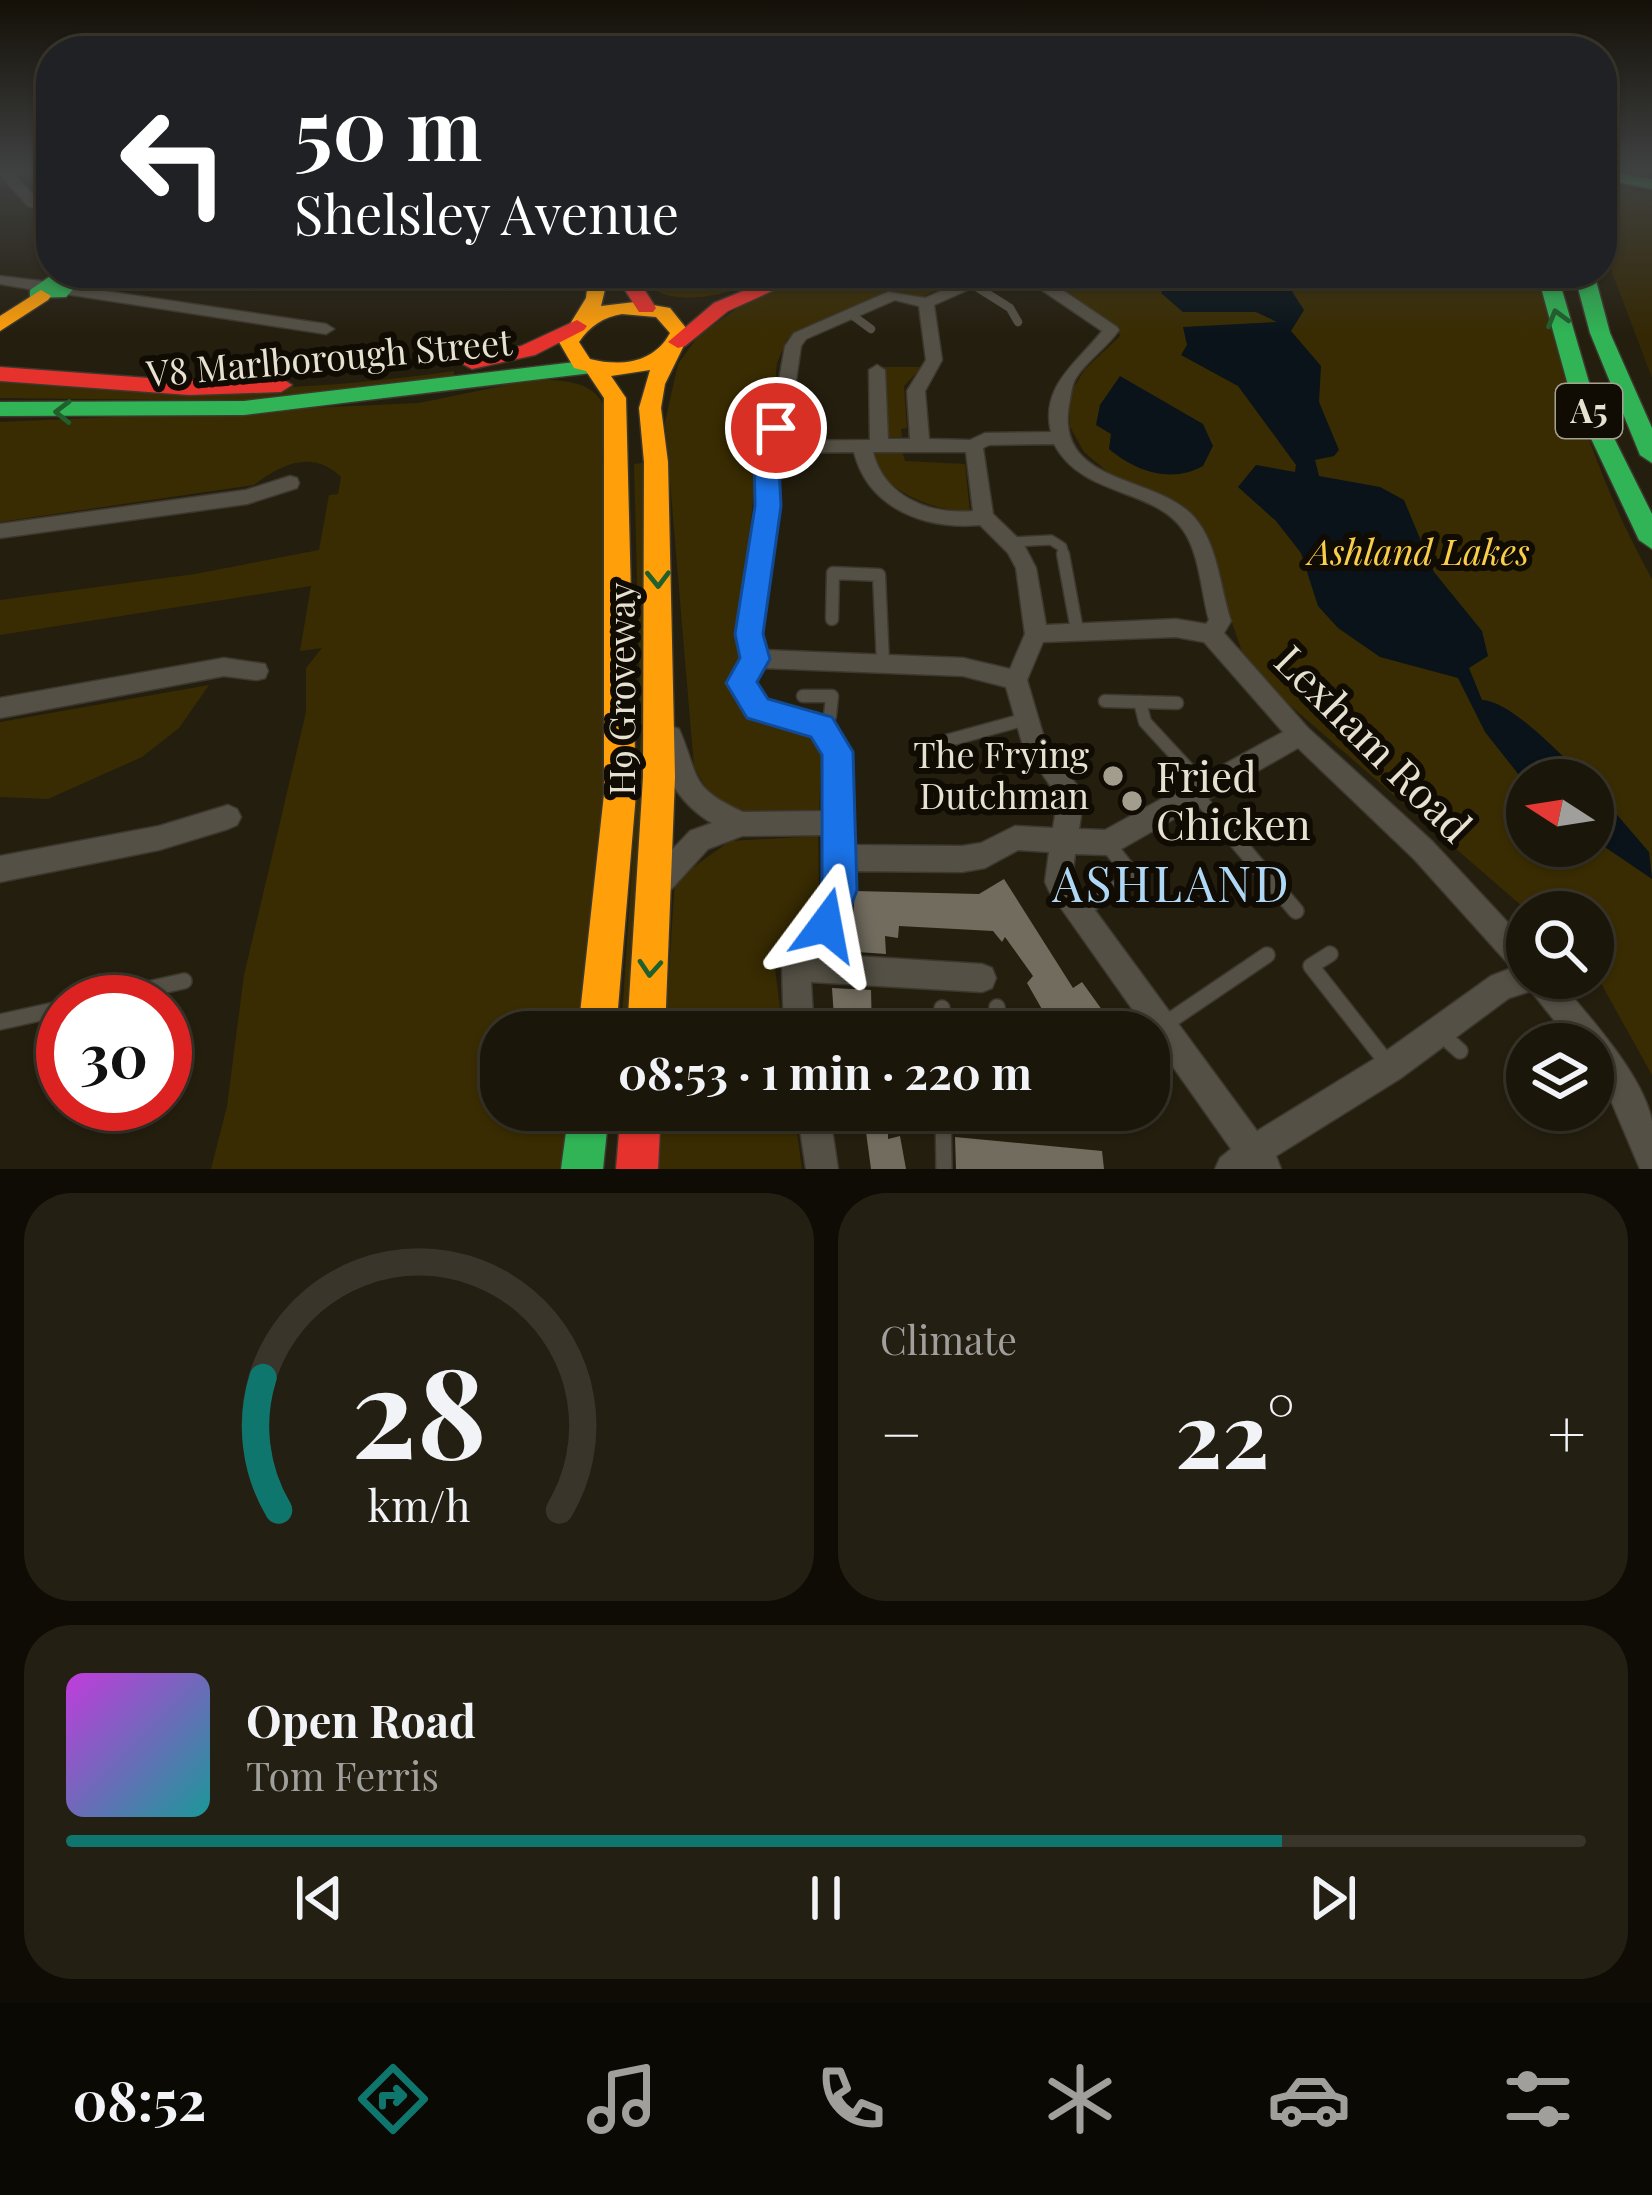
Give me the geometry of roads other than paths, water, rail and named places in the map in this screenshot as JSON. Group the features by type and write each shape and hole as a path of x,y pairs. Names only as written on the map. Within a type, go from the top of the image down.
{"main road":[{"path":"0,326 53,288"},
{"path":"579,324 597,288"},
{"path":"635,288 649,308 677,325 675,347"},
{"path":"675,347 710,314 765,288"},
{"name":"A5","path":"1551,288 1582,396 1652,540"},
{"name":"A5","path":"1588,288 1600,333 1652,455"},
{"path":"649,308 748,295"},
{"name":"V8 Marlborough Street","path":"497,368 611,309 649,308"},
{"name":"H9 Groveway","path":"579,324 570,350 594,368 615,398 620,468 620,794 599,1011"},
{"name":"V8 Marlborough Street","path":"0,410 244,408 497,368 638,369 675,347"},
{"name":"H9 Groveway","path":"647,1011 656,886 659,677 654,384 675,347"},
{"name":"V8 Marlborough Street","path":"0,374 189,388 458,374"},
{"path":"582,1169 587,1131"},
{"path":"637,1169 640,1131"}],"street":[{"path":"0,280 36,283"},
{"path":"75,288 326,329"},
{"path":"798,1011 796,967 826,925 839,890 838,752 821,727 770,715 746,697 741,683 755,659 749,634 768,506 766,446 782,415 793,346 800,336 893,295 926,303 962,288"},
{"path":"1036,634 1176,628 1211,634 1220,621 1192,527 1165,504 1105,483 1070,453 1062,438 1064,383 1111,330 1051,288"},
{"path":"920,445 916,391 934,360 926,303"},
{"path":"877,370 870,445 875,483 903,506 944,518 984,517"},
{"path":"766,446 974,446 985,439 1062,438"},
{"path":"974,446 984,517 1026,568 1036,634 1016,680 1026,719 1035,746 1072,795 1058,882 1105,946 1144,1011"},
{"path":"0,531 247,497 290,483"},
{"name":"Lexham Road","path":"1211,634 1300,735 1423,850 1506,941"},
{"path":"755,659 963,667 1016,680"},
{"path":"0,708 224,667 257,671"},
{"path":"659,677 678,774 696,804 742,824"},
{"path":"840,858 962,859 993,851 1016,838 1107,843 1300,735"},
{"path":"0,869 159,838 228,817"},
{"path":"656,886 699,840 742,824 840,823"},
{"path":"796,967 982,978"},
{"path":"1170,1052 1250,1164 1390,1067 1449,1041 1506,985"},
{"path":"1556,999 1576,1023"},
{"path":"1614,1076 1652,1158"},
{"path":"816,1131 822,1169"}],"lane":[{"path":"978,288 1010,308 1018,322"},
{"path":"852,315 871,328"},
{"path":"1009,542 1051,540 1062,547 1077,629"},
{"path":"832,619 833,574 879,575 883,663"},
{"path":"803,696 832,696 830,716 821,727"},
{"path":"1106,700 1177,703"},
{"path":"1140,702 1145,722 1296,911"},
{"path":"935,744 962,744 1004,721 1026,719"},
{"path":"1079,911 1134,878 1107,843"},
{"path":"1330,953 1311,966 1390,1067"},
{"path":"1170,1030 1268,955"},
{"path":"998,1007 998,1011"},
{"path":"0,1022 36,1014"},
{"path":"943,1131 944,1169"}],"place":[{"name":"The Frying Dutchman","path":"1113,776"},
{"name":"Fried Chicken","path":"1132,801"}],"district":[{"name":"ASHLAND","path":"1172,885"}],"park label":[{"name":"Ashland Lakes","path":"1419,552"}]}
